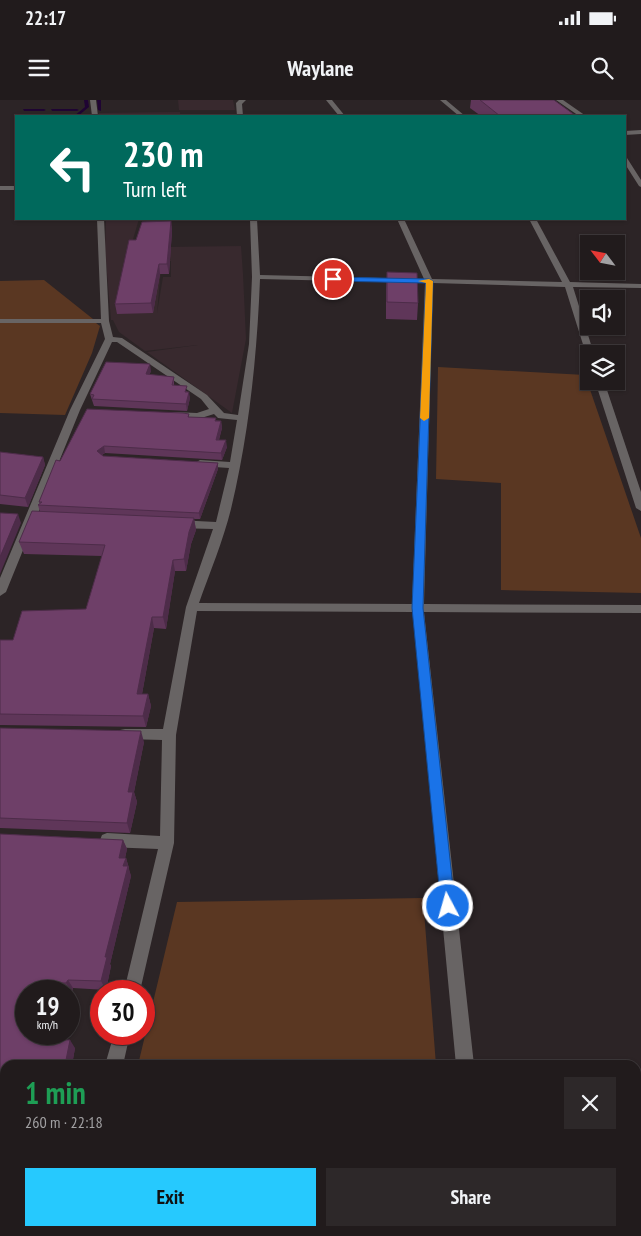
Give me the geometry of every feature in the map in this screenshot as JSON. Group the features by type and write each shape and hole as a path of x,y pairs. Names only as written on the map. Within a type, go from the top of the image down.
{"street":[{"path":"93,100 95,115"},
{"path":"240,115 239,103 243,100"},
{"path":"329,100 341,115"},
{"path":"443,100 461,115"},
{"path":"560,101 572,100"},
{"path":"560,101 581,115"},
{"path":"626,133 641,132"},
{"path":"626,161 641,185"},
{"path":"0,188 15,188"},
{"path":"0,592 36,517 109,339 105,321 100,220"},
{"path":"135,980 168,843 169,735 192,607 219,526 235,465 253,344 256,276 253,220"},
{"path":"401,220 429,281 418,608 464,1060"},
{"path":"535,220 568,285 587,345"},
{"path":"256,276 641,286"},
{"path":"0,321 105,321"},
{"path":"109,339 119,340 172,375 204,397 221,416 242,418"},
{"path":"603,390 641,508"},
{"path":"160,414 198,416 215,410"},
{"path":"189,463 235,465"},
{"path":"15,516 36,517"},
{"path":"170,523 219,526"},
{"path":"192,607 641,609"},
{"path":"109,734 169,735"},
{"path":"88,840 168,843"},
{"path":"115,1060 119,1045"}],"shaded area":[{"path":"178,100 233,100 235,110 179,110"},
{"path":"180,112 180,115 99,115 99,113"},
{"path":"106,220 139,220 131,246 161,269 157,313 163,277 171,277 171,261 165,261 167,247 241,246 246,339 232,413 147,352 198,345 145,351 119,332 113,320 111,320 105,249"},
{"path":"44,280 93,319 0,319 0,281"},
{"path":"0,323 96,323 100,326 92,353 65,415 0,413"},
{"path":"438,367 580,375 580,390 590,390 641,538 641,593 501,590 501,483 436,479"},
{"path":"423,898 436,1060 139,1060 143,1045 155,1045 155,994 177,902"}],"building":[{"path":"480,100 554,100 575,115 499,115"},
{"path":"171,221 167,264 159,264 151,303 115,304 129,240 136,240 142,222"},
{"path":"387,272 417,273 418,303 387,302"},
{"path":"106,362 150,364 146,374 174,377 172,385 187,386 185,392 189,392 186,404 92,399 94,395 90,394"},
{"path":"87,409 183,413 189,414 188,417 216,418 215,421 221,421 216,440 226,440 221,453 104,446 97,451 103,456 218,463 199,513 38,505 42,502 39,502 56,460 60,461"},
{"path":"0,452 43,457 25,498 0,495"},
{"path":"32,511 194,518 189,532 184,559 173,560 163,617 152,617 137,694 148,694 143,716 0,714 0,640 13,640 22,611 86,609 105,545 19,542"},
{"path":"0,513 18,514 0,557"},
{"path":"0,728 141,731 128,792 133,792 127,823 0,818"},
{"path":"0,834 123,840 119,858 126,858 123,866 128,866 105,957 107,957 101,980 15,980 15,1045 69,1045 66,1060 0,1060"}],"waterway":[{"path":"77,115 87,107 86,100"},
{"path":"99,100 100,110"},
{"path":"24,110 44,110"},
{"path":"52,110 77,110"},
{"path":"0,111 12,111"}],"slow traffic":[{"path":"422,281 429,281 424,418"}],"route":[{"path":"333,279 429,281 418,608 448,906"}]}
